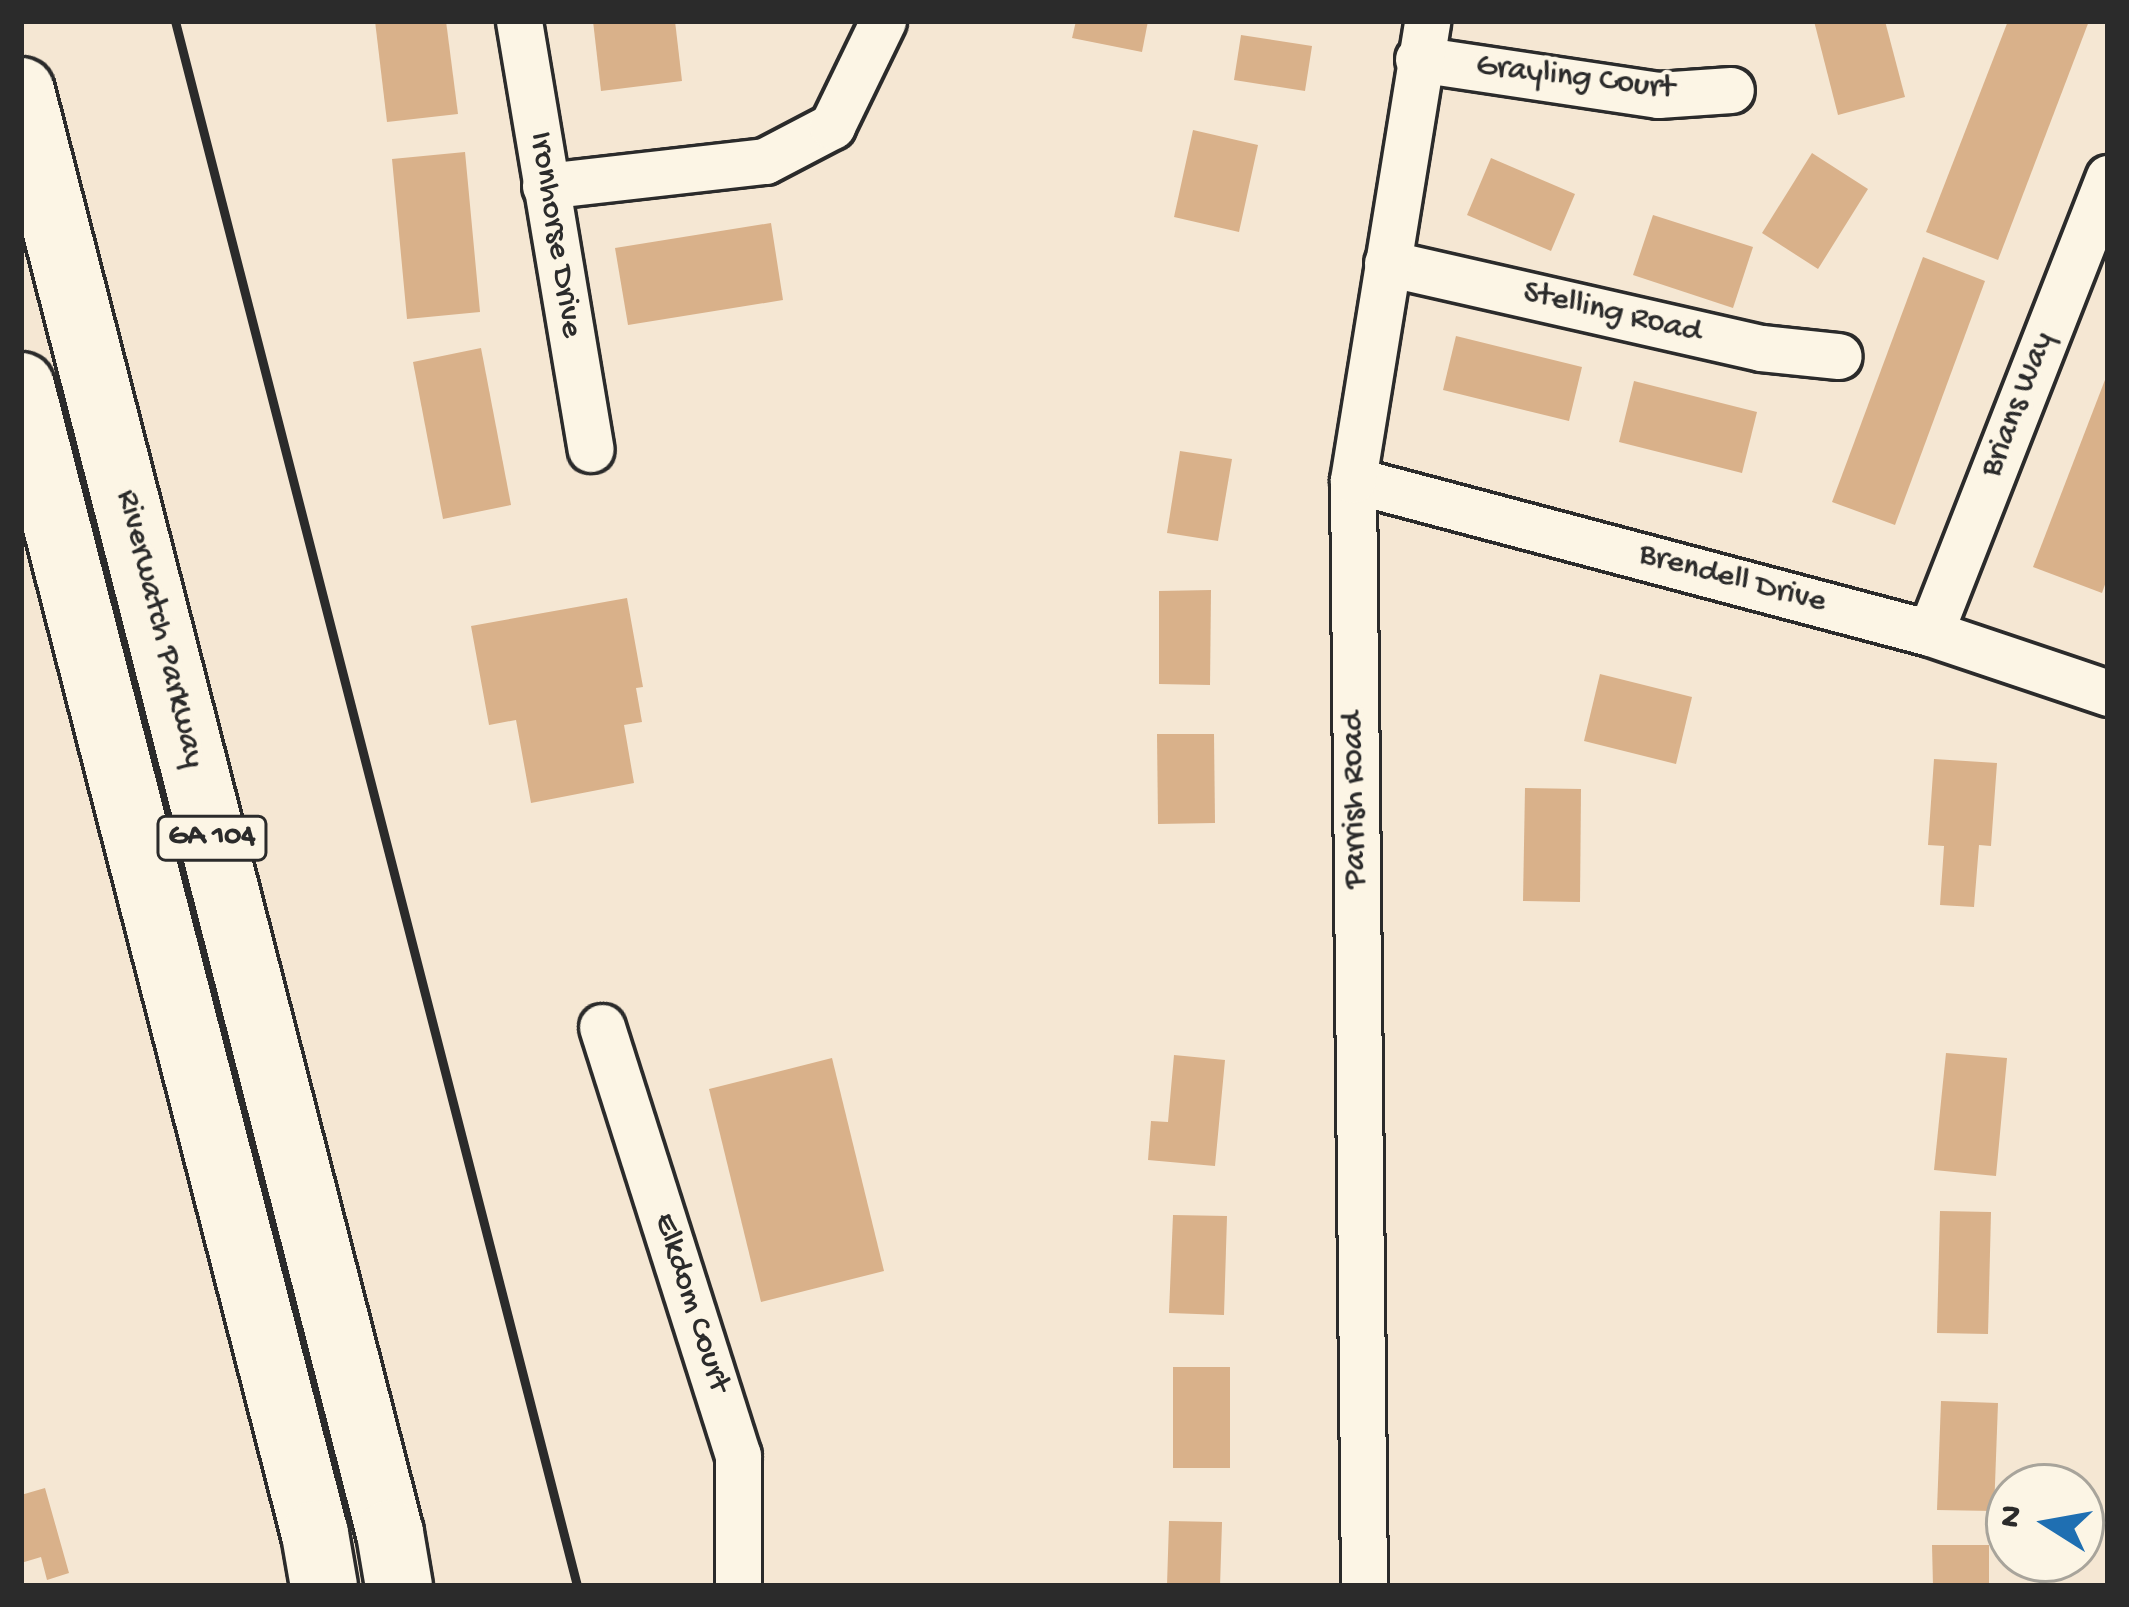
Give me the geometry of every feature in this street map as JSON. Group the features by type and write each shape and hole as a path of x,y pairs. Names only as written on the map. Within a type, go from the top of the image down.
{"main road":[{"name":"Riverwatch Parkway","path":"21,91 385,1510 399,1586"},
{"name":"GA 104","path":"21,386 315,1534 324,1586"}],"street":[{"name":"Ironhorse Drive","path":"519,21 591,449"},
{"path":"545,186 765,160 832,126 883,21"},
{"name":"Grayling Court","path":"1423,40 1658,95 1731,90"},
{"name":"Parrish Road","path":"1364,1586 1352,480 1423,40"},
{"name":"Brians Way","path":"1930,633 2108,178"},
{"name":"Stelling Road","path":"1387,262 1761,348 1839,356"},
{"name":"Brendell Drive","path":"1352,480 1930,633 2108,693"},
{"name":"Elkdom Court","path":"602,1027 738,1455 738,1586"}],"building":[{"path":"375,21 446,21 458,114 387,122"},
{"path":"593,21 675,21 682,81 601,91"},
{"path":"1076,21 1148,21 1142,52 1072,38"},
{"path":"1814,21 1885,21 1905,97 1838,115"},
{"path":"2008,21 2089,21 1998,260 1926,232"},
{"path":"1241,35 1312,46 1305,91 1234,80"},
{"path":"1193,130 1258,145 1239,232 1174,217"},
{"path":"465,152 480,312 407,319 392,159"},
{"path":"1812,153 1868,189 1818,269 1762,233"},
{"path":"1491,158 1575,194 1551,251 1467,215"},
{"path":"1653,215 1753,247 1733,308 1633,275"},
{"path":"771,223 783,300 628,325 615,248"},
{"path":"1923,257 1985,281 1895,525 1832,502"},
{"path":"1456,336 1582,367 1569,421 1443,390"},
{"path":"481,348 511,505 443,519 413,362"},
{"path":"2108,372 2108,576 2102,593 2033,567"},
{"path":"1634,381 1757,412 1742,473 1619,442"},
{"path":"1180,451 1232,459 1218,541 1167,533"},
{"path":"1211,590 1210,685 1159,684 1159,591"},
{"path":"627,598 643,687 636,688 642,722 624,725 634,783 531,803 516,720 489,725 471,626"},
{"path":"1600,674 1692,697 1676,764 1584,741"},
{"path":"1157,734 1214,734 1215,823 1158,824"},
{"path":"1934,759 1997,763 1991,846 1979,845 1974,907 1940,905 1944,846 1928,845"},
{"path":"1525,788 1581,789 1580,902 1523,901"},
{"path":"1946,1053 2007,1058 1996,1176 1934,1170"},
{"path":"1174,1055 1225,1060 1215,1166 1148,1160 1151,1121 1168,1122"},
{"path":"832,1058 884,1271 761,1302 709,1089"},
{"path":"1940,1211 1991,1212 1988,1334 1937,1333"},
{"path":"1173,1215 1227,1216 1224,1315 1169,1313"},
{"path":"1173,1367 1230,1367 1230,1468 1173,1468"},
{"path":"1941,1401 1998,1403 1996,1463 1985,1463 1985,1511 1937,1510"},
{"path":"45,1488 69,1573 47,1580 41,1557 21,1563 21,1495"},
{"path":"1169,1521 1222,1522 1220,1586 1167,1586"},
{"path":"1932,1545 1985,1545 1985,1583 1989,1586 1933,1586"}],"railway":[{"path":"175,21 577,1586"}]}
